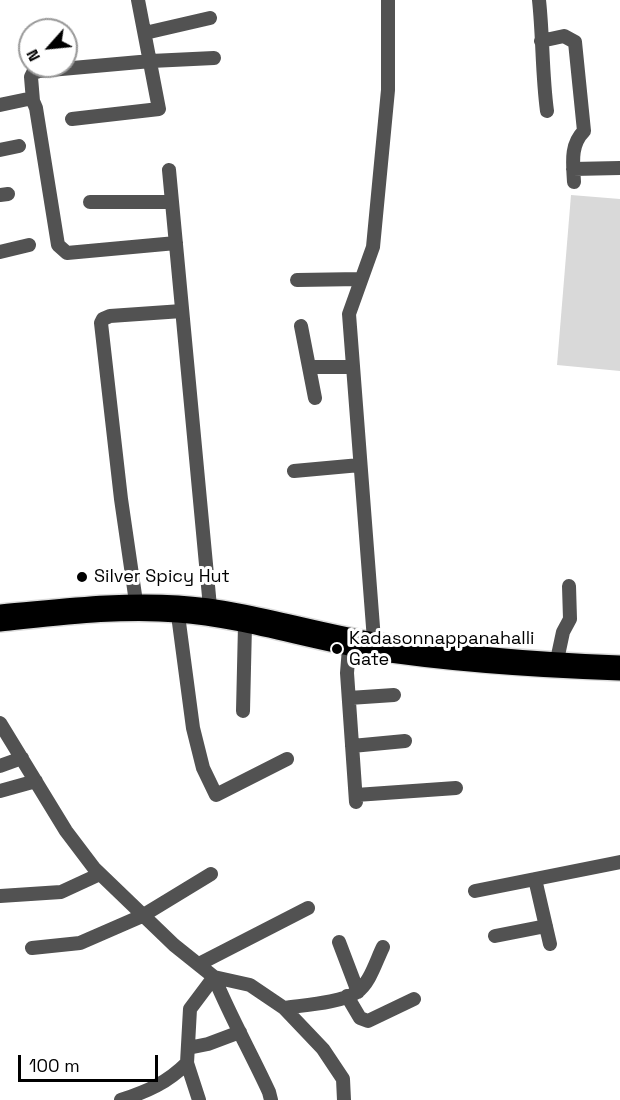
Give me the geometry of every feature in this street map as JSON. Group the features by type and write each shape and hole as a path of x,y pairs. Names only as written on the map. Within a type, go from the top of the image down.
{"main road":[{"path":"0,612 136,602 178,609 349,648 373,646 620,663"},
{"path":"0,624 210,607 448,662 555,671 620,673"}],"street":[{"path":"72,119 159,109 138,0"},
{"path":"373,646 349,314 373,248 387,101 388,0"},
{"path":"539,0 543,81 547,111"},
{"path":"145,33 210,18"},
{"path":"541,41 564,36 575,42 584,131 576,139 573,150 574,176 620,168"},
{"path":"176,243 67,253 61,250 58,245 33,101 31,77 33,73 151,61 214,58"},
{"path":"0,105 28,99 33,101"},
{"path":"0,150 19,146"},
{"path":"170,170 210,607"},
{"path":"90,202 172,202"},
{"path":"0,252 29,244"},
{"path":"297,280 362,279"},
{"path":"136,602 121,499 101,323 110,316 182,311"},
{"path":"302,326 315,398"},
{"path":"309,367 353,367"},
{"path":"294,471 360,465"},
{"path":"557,660 563,632 570,619 569,586"},
{"path":"178,609 193,728 202,768 216,795 287,759"},
{"path":"243,711 245,625"},
{"path":"349,648 349,698 356,799 456,788"},
{"path":"349,698 394,694"},
{"path":"0,723 66,831 100,874 174,945 214,977 271,1100"},
{"path":"352,746 405,741"},
{"path":"0,766 22,758"},
{"path":"0,791 36,781"},
{"path":"475,891 620,862"},
{"path":"0,897 62,892 100,874"},
{"path":"32,948 80,943 142,916 211,874"},
{"path":"535,879 550,944"},
{"path":"199,964 308,908"},
{"path":"495,936 546,926"},
{"path":"339,942 360,1018 368,1021 414,999"},
{"path":"284,1008 352,994 369,977 383,947"},
{"path":"214,977 250,985 284,1008 323,1049 343,1079 344,1100"},
{"path":"199,1100 187,1062 190,1010 214,977"},
{"path":"188,1048 208,1044 240,1032"},
{"path":"124,1100 172,1078 187,1062"}],"shaded area":[{"path":"571,195 620,199 620,371 557,365"}],"place":[{"name":"Silver Spicy Hut","path":"82,577"},
{"name":"Kadasonnappanahalli Gate","path":"337,649"}]}
